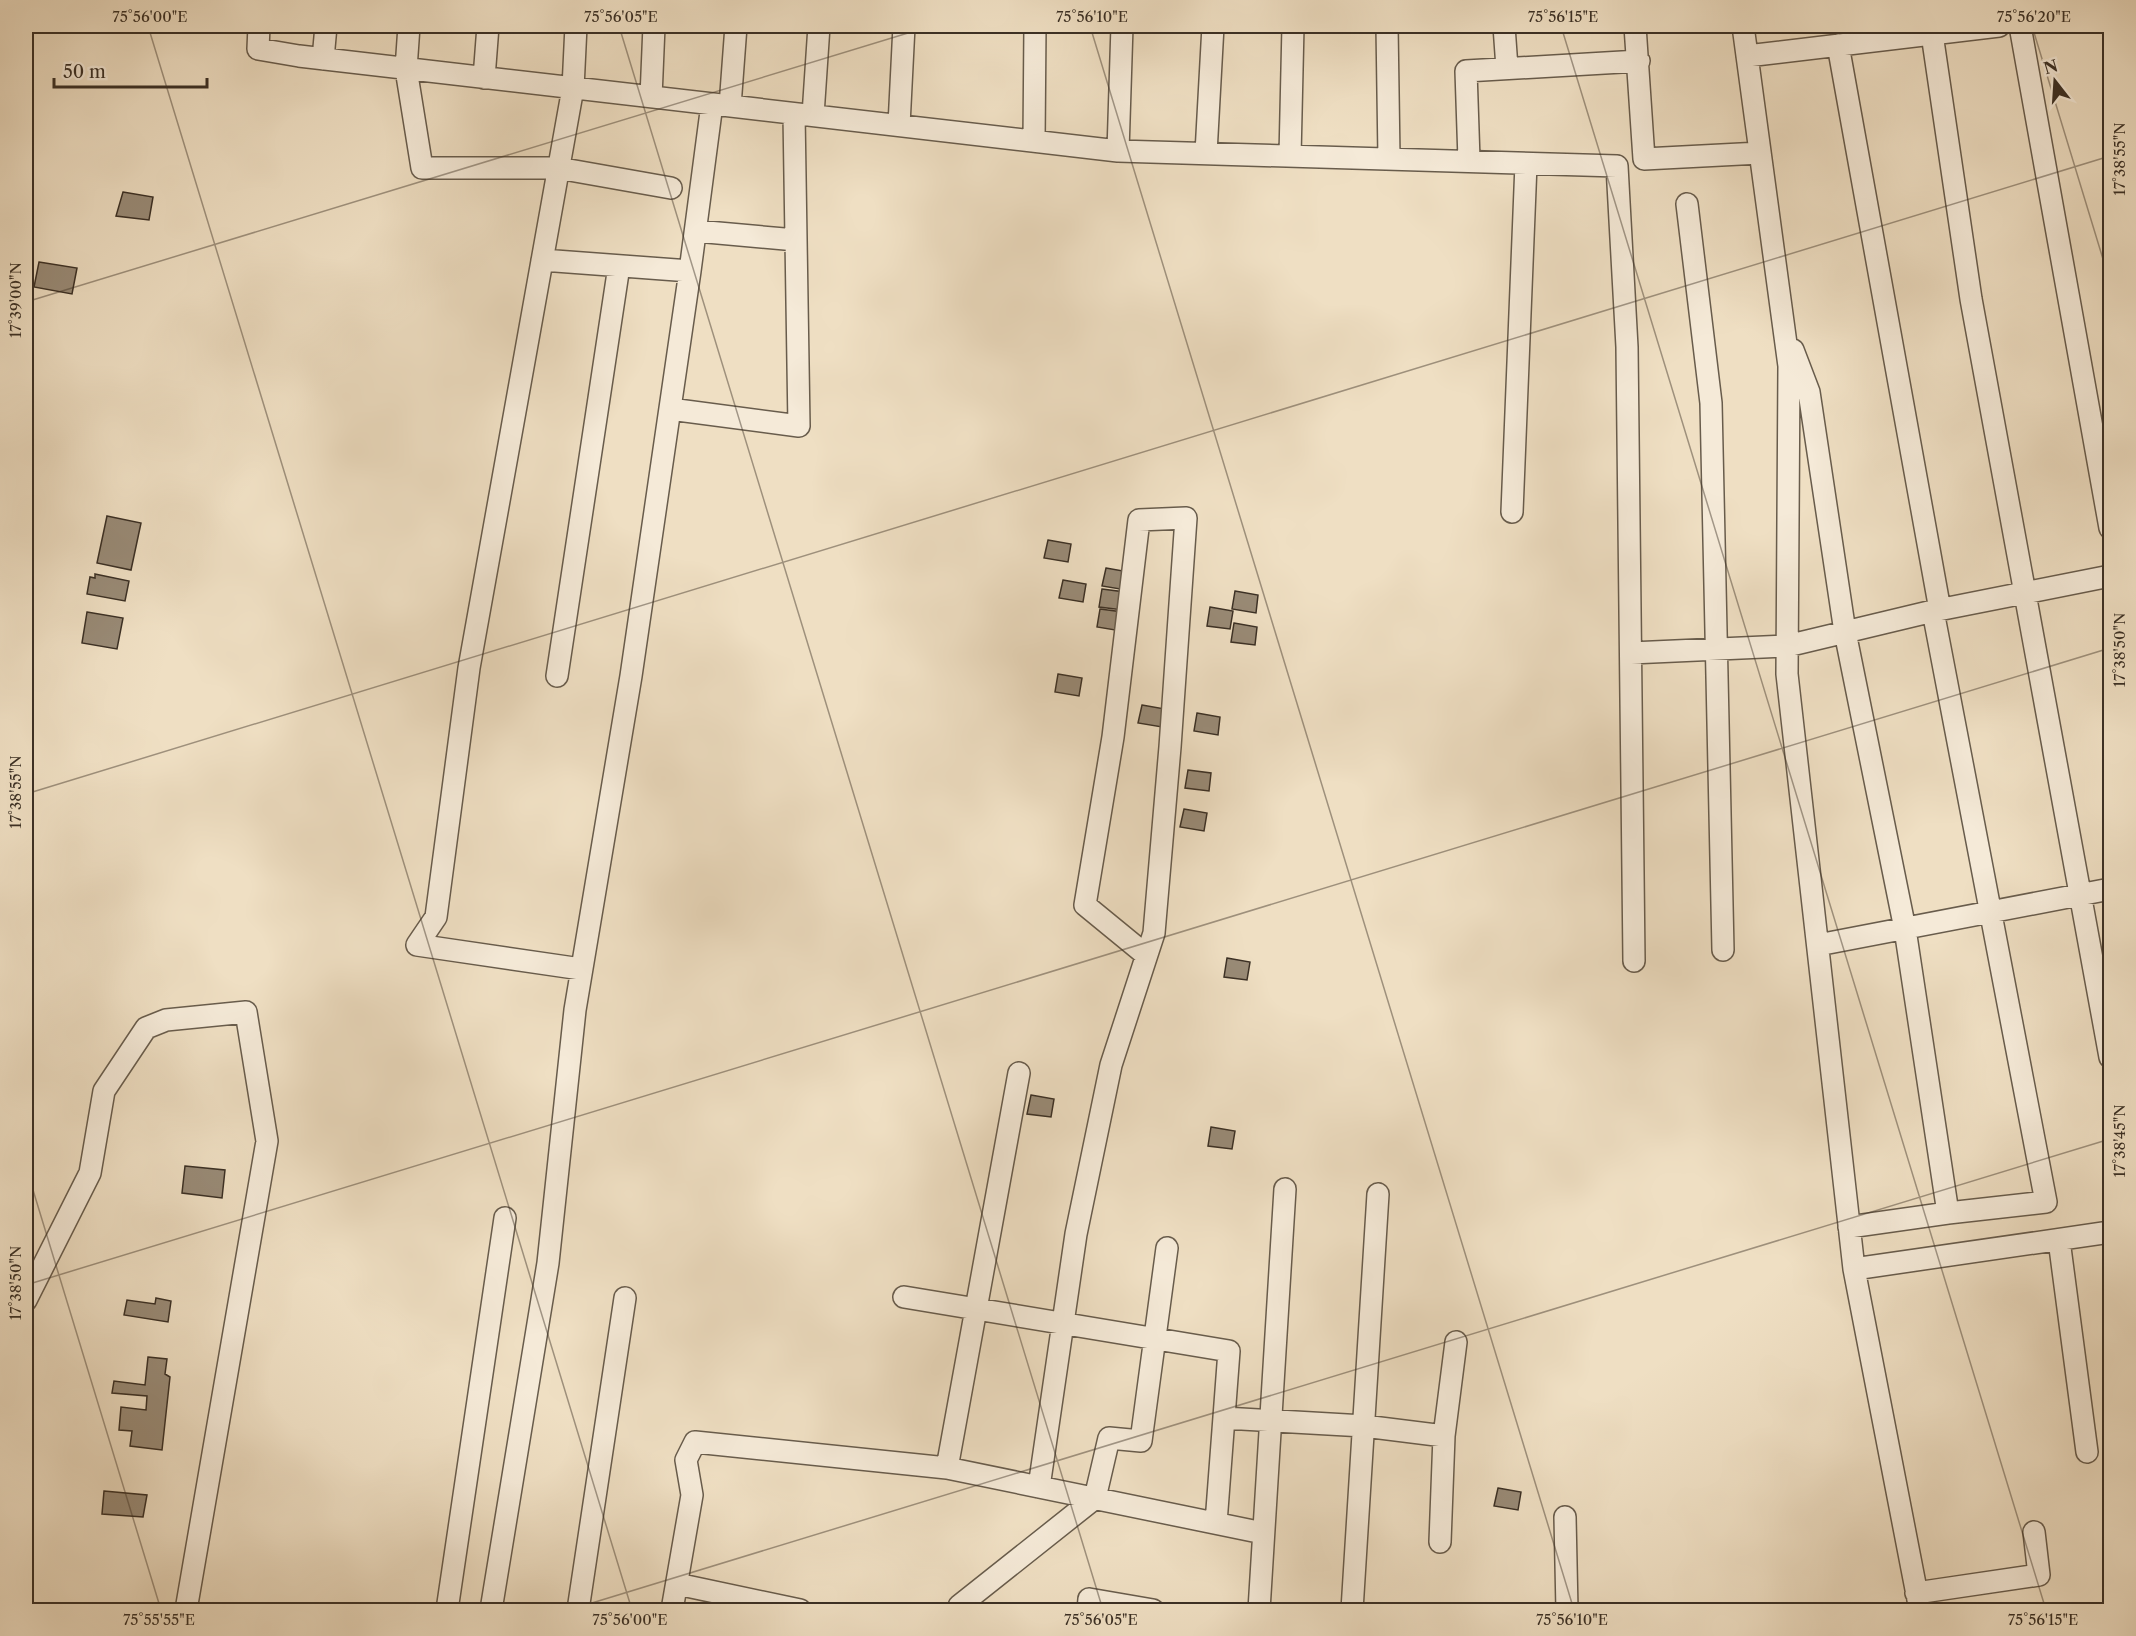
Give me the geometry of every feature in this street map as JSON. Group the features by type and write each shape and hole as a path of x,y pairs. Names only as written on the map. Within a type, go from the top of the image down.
{"street":[{"path":"259,26 258,49 323,59 1118,151 1617,166 1628,347 1634,961"},
{"path":"323,59 326,26"},
{"path":"409,26 406,69 422,168 558,168 671,188"},
{"path":"484,78 488,26"},
{"path":"576,26 573,88 469,668 436,917 417,945 581,969"},
{"path":"651,97 654,26"},
{"path":"491,1611 548,1263 574,1010 631,676 696,231 736,26"},
{"path":"670,409 799,426 796,240 803,115 819,26"},
{"path":"898,125 904,26"},
{"path":"1034,141 1035,26"},
{"path":"1118,151 1122,26"},
{"path":"1206,153 1213,26"},
{"path":"1290,156 1293,26"},
{"path":"1388,26 1389,158"},
{"path":"1504,26 1507,68"},
{"path":"1635,26 1644,159 1760,153"},
{"path":"1743,26 1789,366 1787,674 1854,1269 1918,1602 2039,1575 2034,1532"},
{"path":"1747,56 1988,26"},
{"path":"2020,26 2110,528"},
{"path":"1932,34 1971,299 2110,1057"},
{"path":"1838,45 1937,610 2046,1202 1849,1227"},
{"path":"1469,160 1466,70 1639,61"},
{"path":"1512,512 1526,164"},
{"path":"1687,204 1711,403 1723,950"},
{"path":"696,231 796,240"},
{"path":"542,260 690,272"},
{"path":"557,676 619,266"},
{"path":"1783,321 1809,392 1845,632 1905,929 1948,1213"},
{"path":"1039,1487 1076,1234 1111,1065 1146,956 1155,921 1186,518 1139,520 1113,737 1085,905 1146,956"},
{"path":"1631,653 1787,646 1937,610 2110,576"},
{"path":"1818,945 2110,889"},
{"path":"26,1300 90,1173 104,1091 146,1028 166,1020 246,1011 267,1141 186,1611"},
{"path":"947,1468 1019,1073"},
{"path":"1258,1611 1285,1189"},
{"path":"1352,1611 1378,1194"},
{"path":"447,1611 505,1218"},
{"path":"1854,1269 2110,1232"},
{"path":"2060,1240 2087,1452"},
{"path":"958,1611 959,1606 1095,1498 1109,1438 1141,1441 1167,1248"},
{"path":"904,1297 1229,1351 1216,1523"},
{"path":"578,1611 625,1298"},
{"path":"1440,1542 1444,1436 1456,1342"},
{"path":"1224,1418 1364,1426 1444,1436"},
{"path":"672,1611 692,1495 686,1460 695,1442 947,1468 1263,1533"},
{"path":"1565,1517 1567,1611"},
{"path":"676,1584 800,1611"},
{"path":"1088,1611 1089,1599 1153,1611"}],"building":[{"path":"123,192 153,197 149,220 116,216"},
{"path":"39,262 77,268 72,294 34,287"},
{"path":"107,516 141,523 131,570 97,563"},
{"path":"1048,540 1071,544 1068,562 1044,558"},
{"path":"1106,568 1129,572 1126,590 1102,586"},
{"path":"95,574 129,581 125,601 87,594 90,577 95,578"},
{"path":"1063,580 1086,584 1083,602 1059,598"},
{"path":"1102,589 1125,592 1123,610 1099,607"},
{"path":"1235,591 1258,595 1256,613 1232,609"},
{"path":"1210,607 1233,611 1230,629 1207,626"},
{"path":"1100,609 1123,612 1121,631 1097,627"},
{"path":"87,612 123,618 117,649 82,643"},
{"path":"1234,623 1257,627 1255,645 1231,642"},
{"path":"1058,674 1082,678 1079,696 1055,692"},
{"path":"1142,705 1165,709 1162,727 1138,723"},
{"path":"1197,713 1220,717 1218,735 1194,731"},
{"path":"1188,770 1211,773 1209,791 1185,788"},
{"path":"1184,809 1207,813 1204,831 1180,827"},
{"path":"1227,958 1250,962 1247,980 1224,977"},
{"path":"1031,1095 1054,1099 1051,1117 1027,1114"},
{"path":"1211,1127 1235,1131 1232,1149 1208,1146"},
{"path":"185,1166 225,1170 222,1198 182,1193"},
{"path":"156,1298 171,1301 168,1322 124,1315 127,1300 155,1304"},
{"path":"148,1357 167,1359 165,1374 170,1377 162,1450 130,1446 132,1431 119,1430 121,1407 146,1410 147,1396 112,1393 114,1381 145,1385"},
{"path":"1498,1488 1521,1492 1518,1510 1494,1506"},
{"path":"104,1491 147,1495 143,1517 102,1514"}]}
